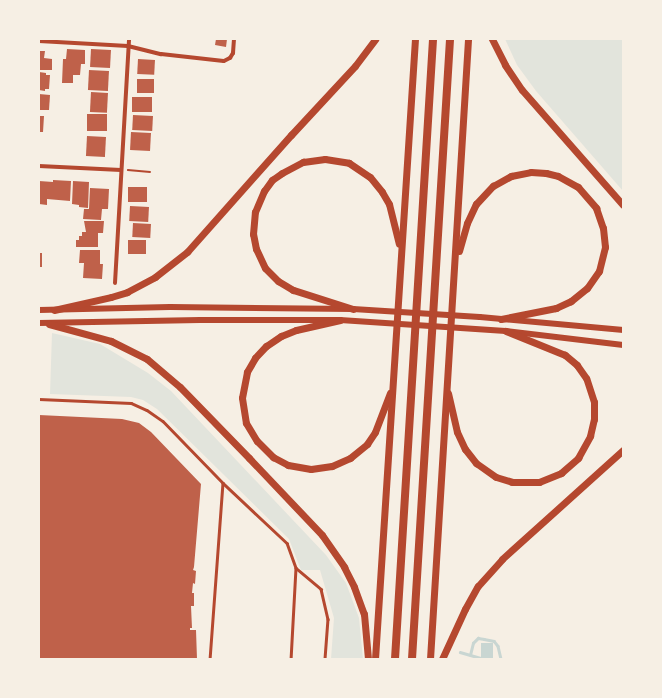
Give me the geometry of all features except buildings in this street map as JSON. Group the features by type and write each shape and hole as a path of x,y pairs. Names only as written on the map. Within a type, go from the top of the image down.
{"highway":[{"path":"395,659 433,39"},
{"path":"412,659 450,39"}],"main road":[{"path":"54,310 111,297 126,292 154,277 187,252 311,112 355,66 375,39"},
{"path":"375,659 415,39"},
{"path":"430,659 468,39"},
{"path":"492,39 504,64 522,90 623,205"},
{"path":"353,309 294,290 273,277 261,263 254,241 253,219 260,200 272,180 286,170 310,160 337,160 354,166 375,182 386,197 394,223 400,254"},
{"path":"455,265 467,222 476,204 487,191 506,178 524,173 546,173 572,183 588,197 596,208 601,220 605,241 601,265 592,282 577,297 564,305 536,313 501,319"},
{"path":"39,310 170,307 353,309 480,317 623,330"},
{"path":"39,323 207,320 340,320 366,323 506,331 623,344"},
{"path":"340,320 296,330 281,336 266,346 256,358 247,372 242,398 246,422 257,441 273,457 296,467 320,469 344,462 362,449 371,438 393,386"},
{"path":"49,324 111,341 147,359 176,383 250,458 322,535 344,567 354,587 364,614 368,659"},
{"path":"446,385 460,441 469,456 489,474 512,482 530,483 554,476 572,464 583,451 593,428 594,411 590,386 577,366 565,355 506,331"},
{"path":"442,659 465,608 478,586 502,559 623,450"}],"street":[{"path":"115,283 129,39"},
{"path":"39,41 128,46 161,54 224,61 230,58 233,53 234,39"},
{"path":"39,166 121,170"}],"lane":[{"path":"39,399 131,403 147,410 163,421 223,483 287,543 296,568 291,659"},
{"path":"210,659 223,483"},
{"path":"296,568 320,589 328,619 325,659"}],"path":[{"path":"121,170 150,172"}],"shaded area":[{"path":"505,39 623,39 623,191 536,91 517,65"},
{"path":"52,333 100,344 148,373 171,391 326,555 346,583 359,618 363,659 331,659 334,618 320,570 301,570 289,539 157,409 143,400 131,397 50,394"},
{"path":"481,643 493,643 493,659 481,659"}],"waterway":[{"path":"470,655 473,643 478,638 494,641 498,646 501,659"},
{"path":"460,652 481,658"}]}
